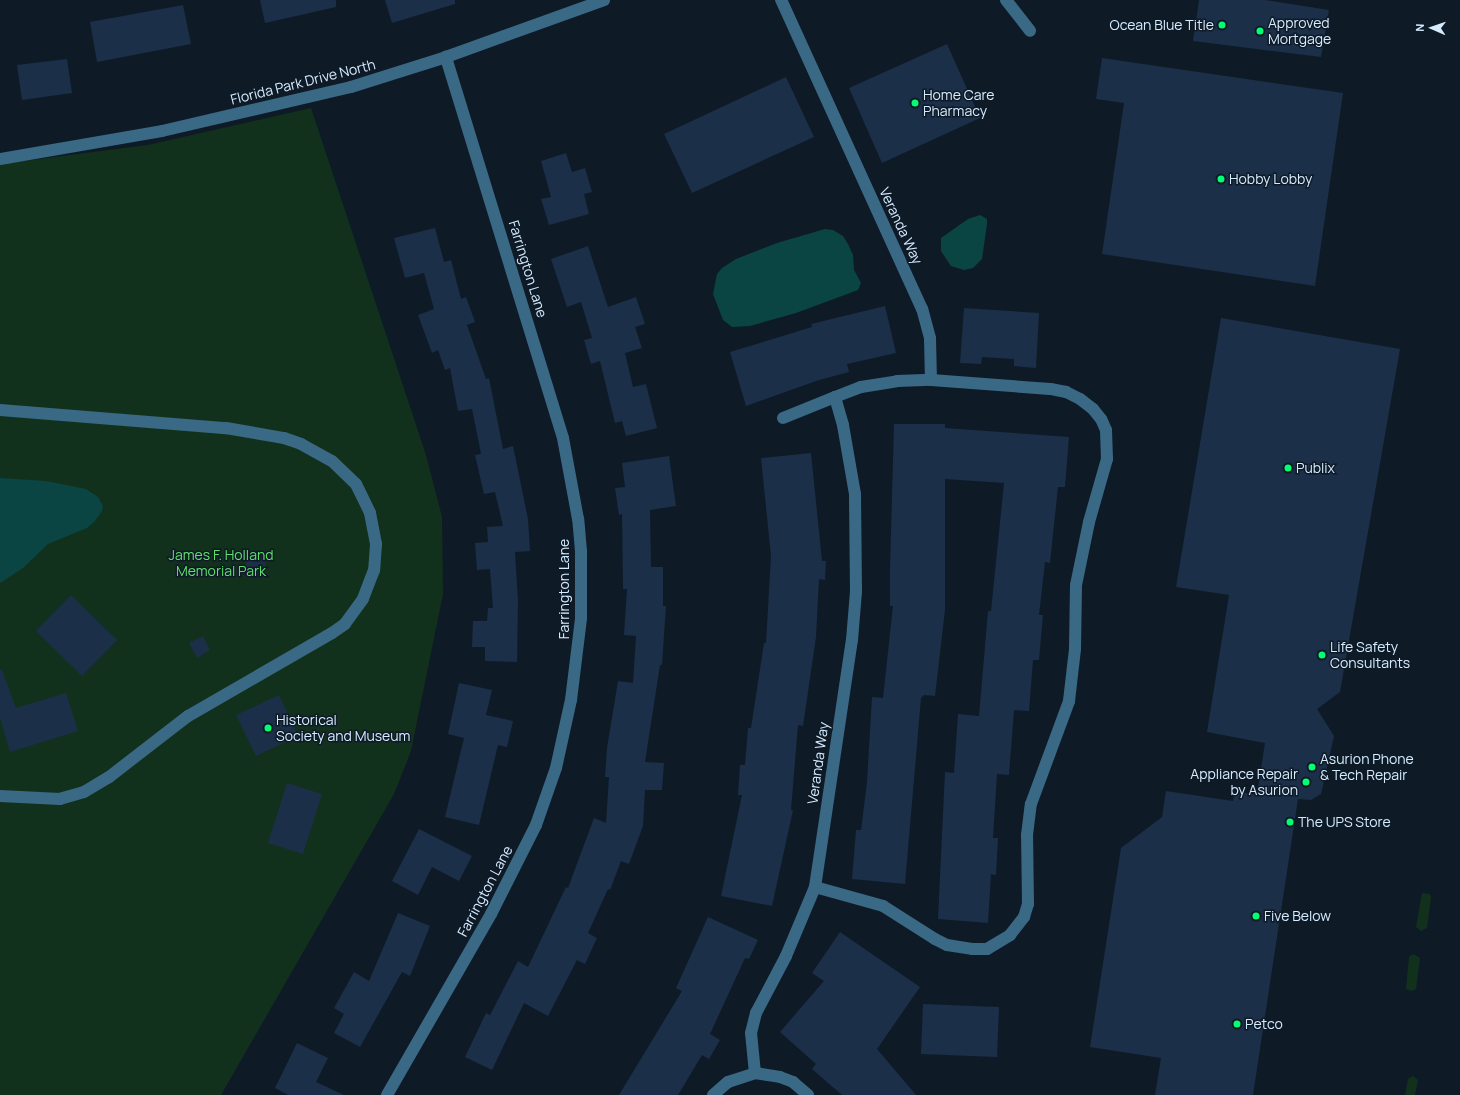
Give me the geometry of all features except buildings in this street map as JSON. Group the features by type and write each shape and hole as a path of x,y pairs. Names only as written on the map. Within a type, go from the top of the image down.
{"street":[{"name":"Florida Park Drive North","path":"0,159 154,132 247,112 351,87 446,58 604,0"},
{"name":"Veranda Way","path":"781,0 922,310 930,338 931,380"},
{"path":"1006,0 1030,31"},
{"name":"Farrington Lane","path":"388,1095 491,914 536,824 556,768 571,700 581,618 578,527 563,438 446,58"},
{"path":"783,418 861,387 897,381 931,380 1050,389 1066,392 1080,399 1092,409 1101,419 1106,430 1107,459 1086,536 1076,584 1075,649 1069,701 1031,804 1028,835 1028,904 1024,917 1010,935 987,948 972,950 947,945 883,906 870,901 815,887"},
{"name":"Veranda Way","path":"755,1073 751,1033 756,1013 786,956 815,887 852,640 856,591 855,494 843,425 835,397"},
{"path":"0,410 226,428 284,438 302,444 332,460 356,484 370,513 376,544 374,570 363,599 345,624 332,633 188,716 109,777 84,792 60,799 0,796"},
{"path":"713,1095 728,1082 755,1073 780,1077 793,1082 808,1095"}],"green space":[{"name":"James F. Holland Memorial Park","path":"311,108 426,455 442,517 443,594 411,751 394,794 221,1095 0,1095 0,164 148,145"},
{"path":"1422,893 1430,894 1431,897 1427,928 1421,931 1416,927"},
{"path":"1413,954 1420,958 1416,989 1412,991 1406,989 1409,957"},
{"path":"1413,1076 1418,1080 1415,1095 1405,1095 1408,1079"}],"shaded area":[{"path":"980,215 987,219 982,259 973,268 964,270 951,266 941,251 941,238 968,219"},
{"path":"825,229 833,230 843,236 848,244 853,255 854,270 861,283 858,290 796,313 750,326 732,327 723,320 713,294 717,274 722,268 736,259 777,243"},
{"path":"0,478 46,481 86,489 98,497 103,506 102,511 95,521 87,528 48,544 23,568 0,583"}],"place":[{"name":"Ocean Blue Title","path":"1222,25"},
{"name":"Approved Mortgage","path":"1260,31"},
{"name":"Home Care Pharmacy","path":"915,103"},
{"name":"Hobby Lobby","path":"1221,179"},
{"name":"Publix","path":"1288,468"},
{"name":"Life Safety Consultants","path":"1322,655"},
{"name":"Historical Society and Museum","path":"268,728"},
{"name":"Asurion Phone & Tech Repair","path":"1312,767"},
{"name":"Appliance Repair by Asurion","path":"1306,782"},
{"name":"The UPS Store","path":"1290,822"},
{"name":"Five Below","path":"1256,916"},
{"name":"Petco","path":"1237,1024"}]}
